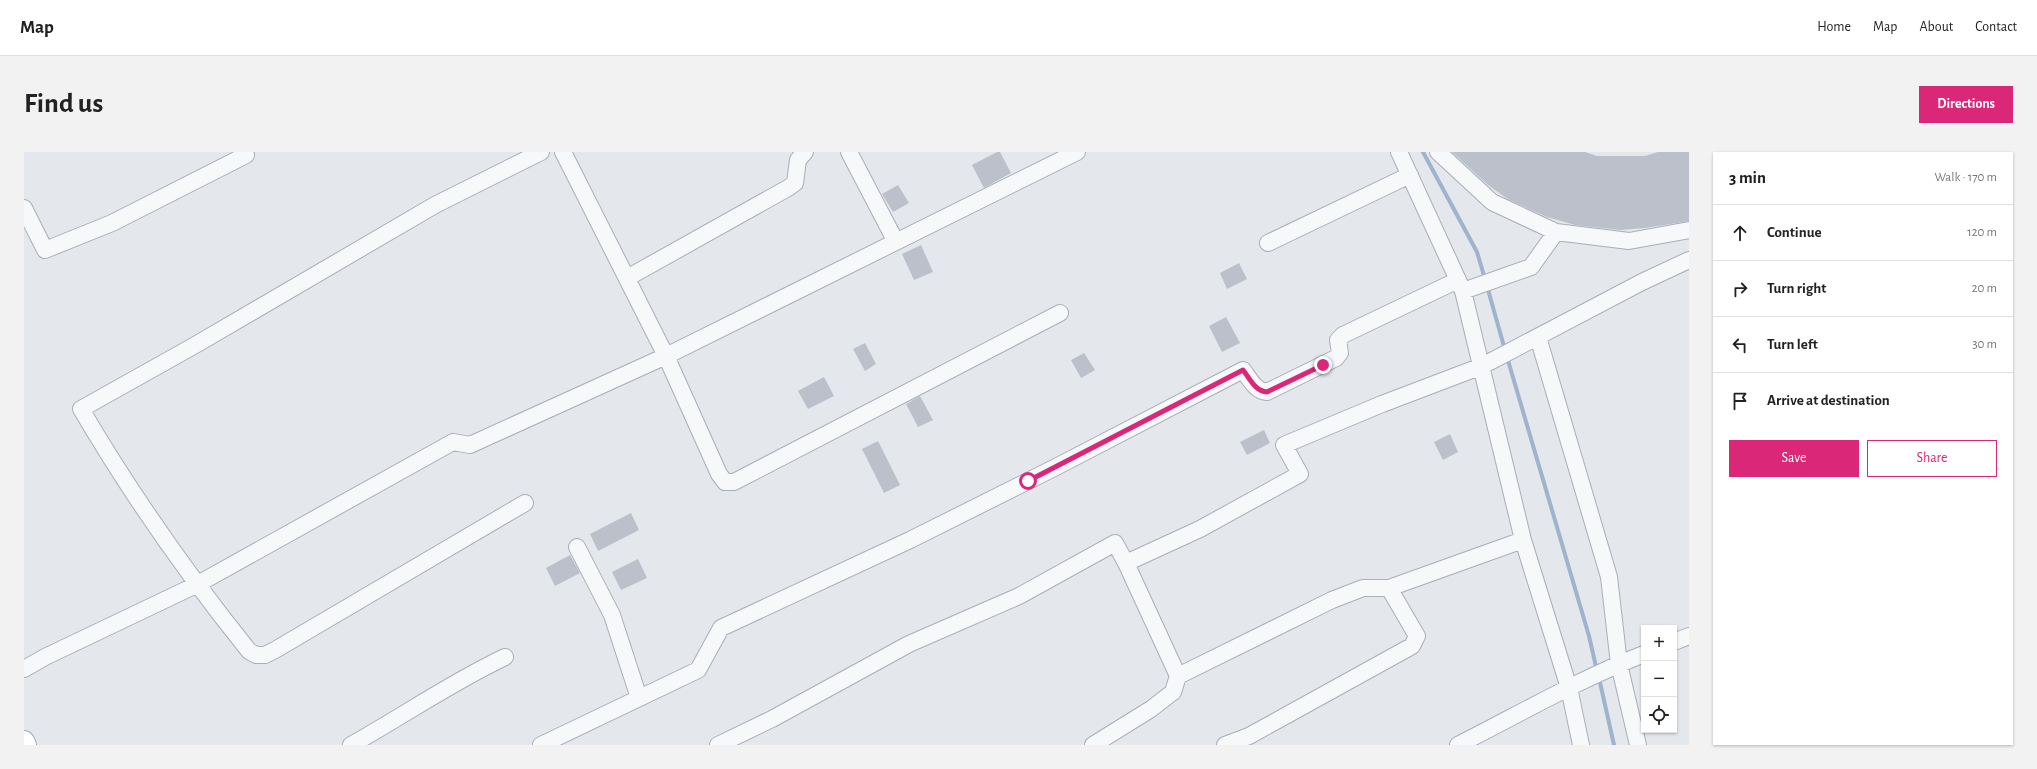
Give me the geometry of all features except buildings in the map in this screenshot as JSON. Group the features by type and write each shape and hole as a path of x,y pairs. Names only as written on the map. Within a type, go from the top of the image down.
{"main road":[{"path":"24,741 26,745"}],"street":[{"path":"525,503 265,655 256,656 249,650 196,584 138,500 81,410 198,344 434,205 541,152"},
{"path":"563,152 666,356 718,474 725,482 734,482 1060,312"},
{"path":"627,278 788,188 795,183 798,160 805,152"},
{"path":"849,152 896,242"},
{"path":"24,669 45,657 196,584 453,442 470,444 666,356 1077,152"},
{"path":"1399,152 1460,285 1482,366 1522,540 1569,688 1581,745"},
{"path":"1438,152 1492,202 1556,232 1629,241 1689,230"},
{"path":"24,208 45,250 112,223 248,153"},
{"path":"1268,243 1410,175"},
{"path":"541,745 698,670 721,628 910,540 1054,468 1243,370 1260,391 1267,392 1336,358 1340,353 1338,340 1343,335 1460,285 1479,285 1531,267 1556,232"},
{"path":"1126,563 1200,528 1300,474 1284,445 1382,404 1482,366 1642,282 1689,260"},
{"path":"1538,337 1609,577 1619,664 1638,745"},
{"path":"1178,676 1332,600 1363,588 1389,588 1522,540"},
{"path":"718,745 772,719 909,644 1018,596 1115,543 1126,563 1178,676 1173,692 1150,709 1093,745"},
{"path":"577,547 612,616 639,698"},
{"path":"1225,745 1249,736 1412,646 1417,636 1389,588"},
{"path":"1677,641 1689,636"},
{"path":"1458,745 1569,688 1641,655"},
{"path":"351,745 398,719 475,671 505,657"}],"waterway":[{"path":"1423,152 1477,252 1485,279"},
{"path":"1487,286 1505,350"},
{"path":"1507,357 1589,636 1597,671"},
{"path":"1599,678 1614,745"}],"route":[{"path":"1028,481 1243,370 1260,391 1267,392 1323,365"}]}
